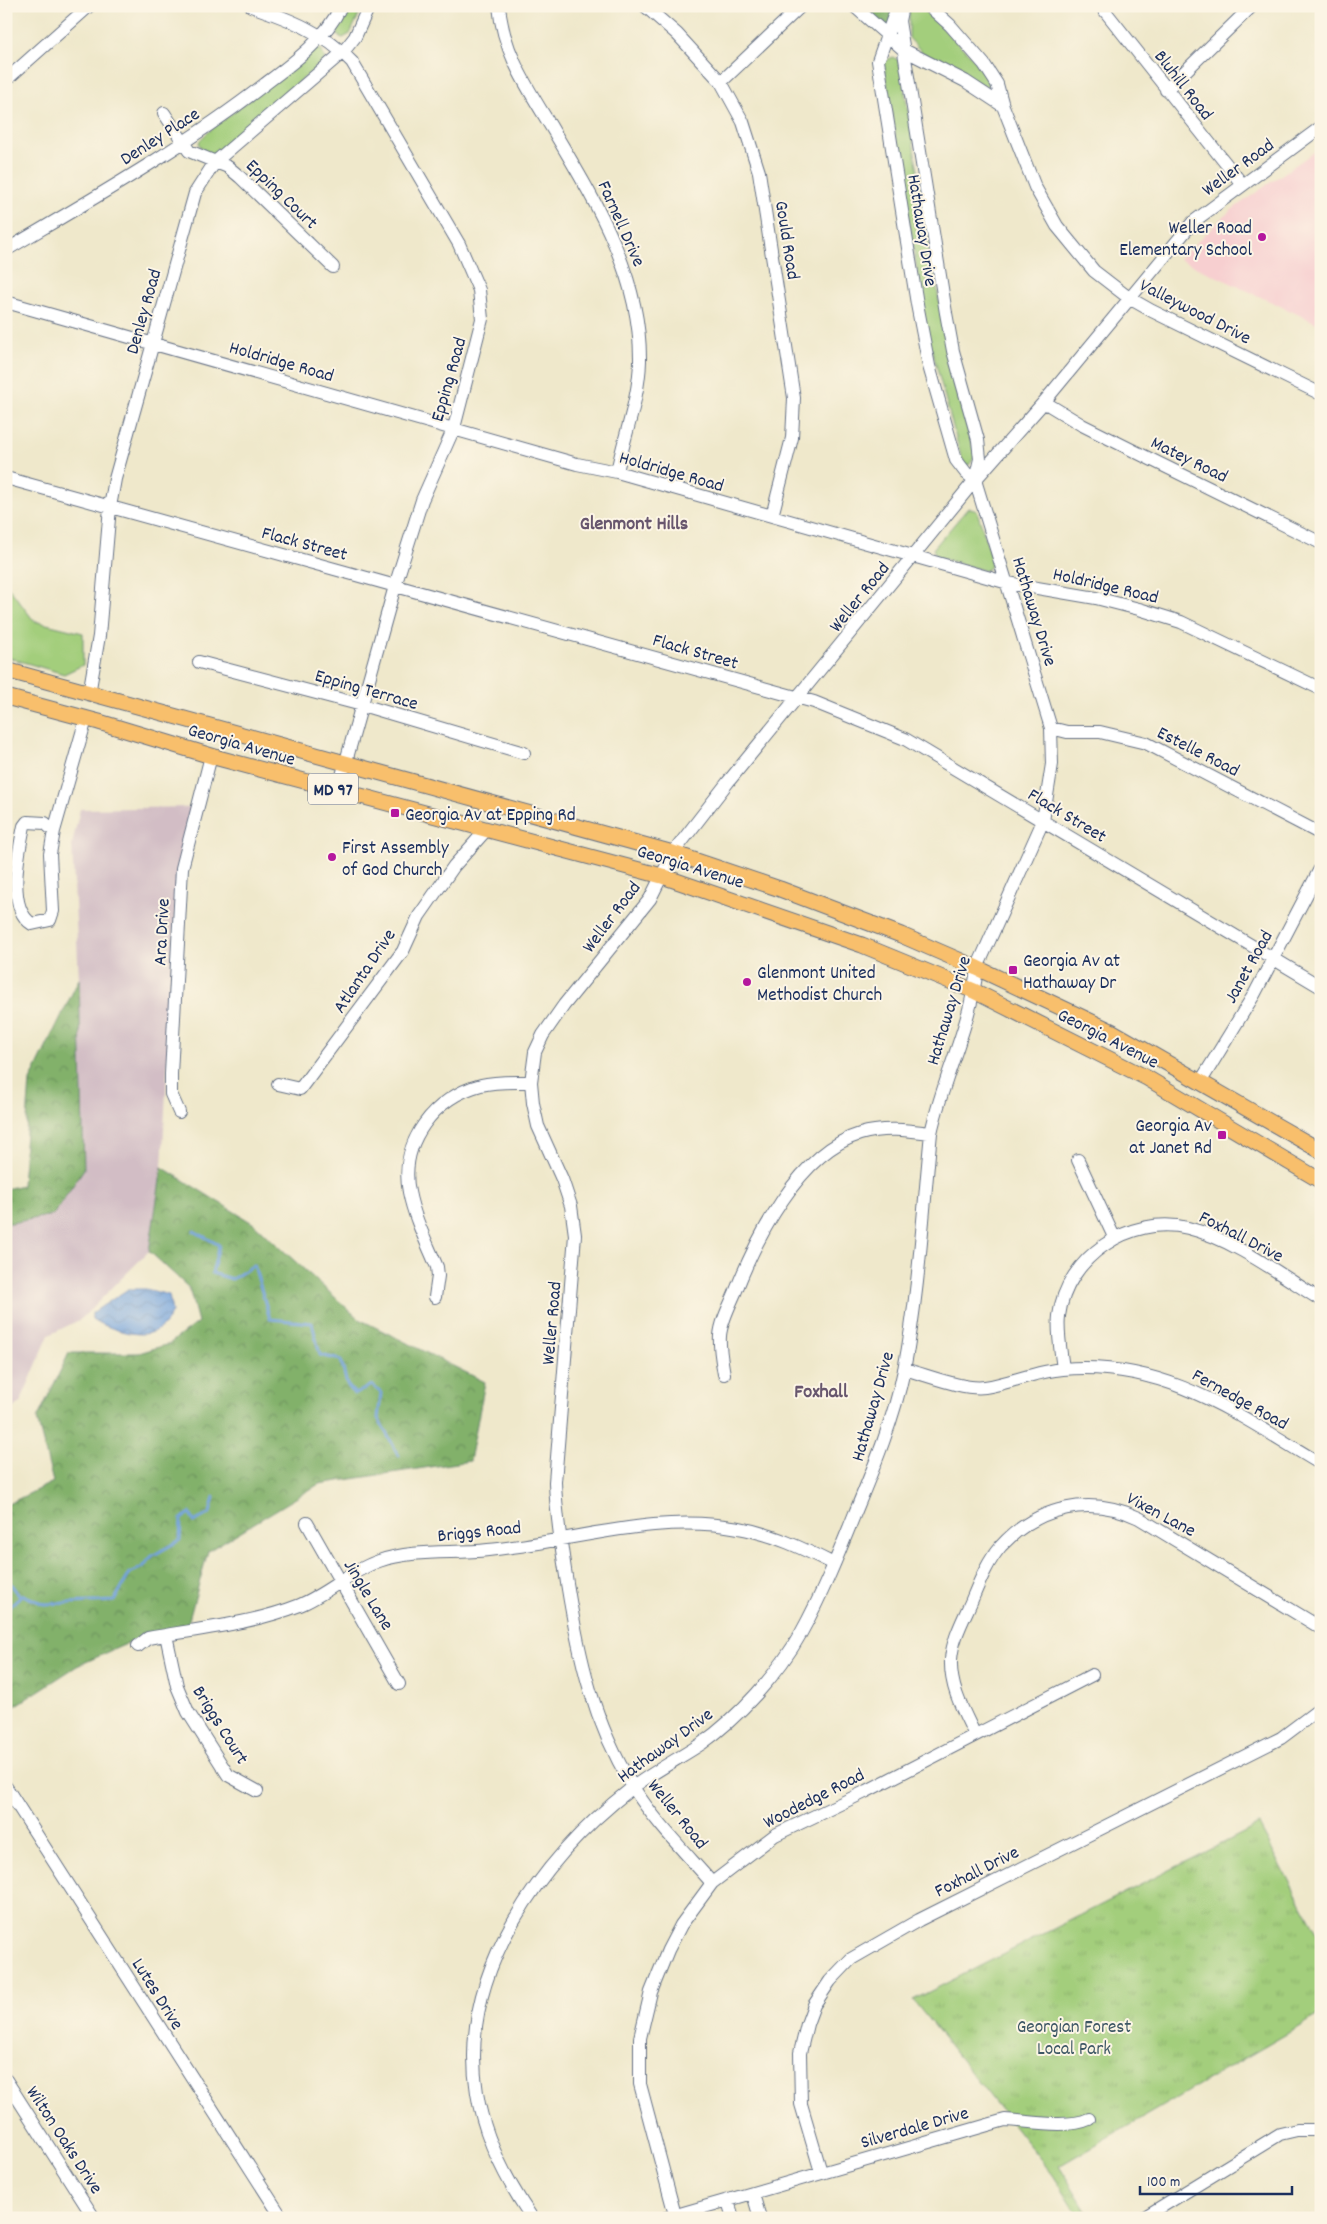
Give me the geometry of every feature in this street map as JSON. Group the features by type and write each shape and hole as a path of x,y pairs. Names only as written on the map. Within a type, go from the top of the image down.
{"main road":[{"name":"Georgia Avenue","path":"6,670 673,853 780,889 901,935 977,968 1111,1031 1321,1150"},
{"name":"Georgia Avenue","path":"6,697 211,756 662,876 855,942 974,991 1147,1078 1321,1181"}],"street":[{"path":"6,80 89,6"},
{"name":"Epping Road","path":"251,6 296,22 343,52 367,85 454,236 471,268 479,290 482,319 454,428 422,500 395,586 338,790"},
{"path":"320,36 336,16 341,6"},
{"name":"Denley Road","path":"89,694 99,636 110,507 115,479 195,193 215,162 343,52 354,37 369,6"},
{"name":"Farnell Drive","path":"499,6 500,25 515,66 585,183 612,235 632,292 640,362 635,398 616,472"},
{"name":"Gould Road","path":"645,6 677,34 721,82 743,122 760,172 794,398 792,438 772,516"},
{"path":"721,82 801,6"},
{"path":"854,6 904,50 966,81 1003,106"},
{"name":"Hathaway Drive","path":"897,6 878,60 925,348 956,460 966,473 975,480"},
{"name":"Hathaway Drive","path":"532,2218 503,2172 482,2118 474,2067 476,2032 481,1999 492,1967 507,1933 543,1876 586,1828 633,1787 704,1742 743,1709 781,1663 800,1634 834,1564 881,1450 904,1369 915,1298 931,1133 936,1108 974,991 977,968 1043,821 1052,764 1051,728 975,480 980,458 978,440 950,332 904,50 900,21 902,6"},
{"name":"Valleywood Drive","path":"928,6 950,25 984,64 997,84 1003,106 1035,186 1057,226 1094,271 1129,298 1321,394"},
{"name":"Bluhill Road","path":"1101,6 1242,184"},
{"path":"1166,90 1252,6"},
{"name":"Denley Place","path":"6,250 166,155 238,105 293,62 320,36"},
{"name":"Epping Court","path":"164,112 182,143 189,151 228,167 332,267"},
{"name":"Weller Road","path":"712,1884 656,1820 633,1787 607,1740 587,1685 578,1647 556,1514 555,1482 574,1235 571,1206 538,1126 533,1103 531,1082 535,1052 543,1035 564,1005 650,899 673,853 728,782 914,558 975,480 1044,402 1193,222 1321,127"},
{"name":"Holdridge Road","path":"6,302 577,464 616,472 914,558 1008,583 1096,598 1181,622 1321,689"},
{"name":"Matey Road","path":"1044,402 1108,438 1321,543"},
{"name":"Flack Street","path":"6,478 814,702 905,739 1321,987"},
{"name":"Epping Terrace","path":"199,662 362,705 524,753"},
{"path":"54,831 44,823 27,822 24,826 16,864 17,885 20,910 25,920 32,924 50,920 53,911 50,854 54,831 86,719"},
{"name":"Estelle Road","path":"1051,728 1067,732 1100,732 1146,743 1321,834"},
{"name":"Ara Drive","path":"179,1112 171,1094 171,1074 182,868 211,756"},
{"name":"Atlanta Drive","path":"278,1084 300,1089 403,951 419,916 454,866 487,829"},
{"name":"Janet Road","path":"1200,1081 1255,993 1321,867"},
{"path":"435,1298 438,1276 437,1268 413,1208 408,1190 410,1154 417,1136 430,1114 458,1093 483,1084 531,1082"},
{"path":"724,1374 720,1337 724,1320 749,1258 780,1205 812,1164 835,1146 860,1134 894,1129 931,1133"},
{"path":"1078,1160 1114,1237"},
{"name":"Foxhall Drive","path":"1063,1369 1059,1316 1067,1288 1081,1265 1114,1237 1140,1229 1168,1226 1186,1227 1205,1233 1246,1254 1321,1300"},
{"name":"Fernedge Road","path":"904,1369 965,1385 984,1387 1063,1369 1116,1370 1168,1380 1209,1397 1321,1464"},
{"name":"Vixen Lane","path":"975,1735 958,1701 953,1684 951,1658 960,1626 986,1567 1000,1546 1037,1517 1072,1505 1094,1504 1122,1510 1139,1518 1321,1628"},
{"name":"Jingle Lane","path":"306,1523 399,1684"},
{"name":"Briggs Road","path":"138,1646 148,1638 269,1616 302,1604 378,1561 396,1556 489,1550 655,1524 706,1523 766,1534 834,1564"},
{"name":"Briggs Court","path":"166,1635 177,1686 188,1712 228,1775 257,1791"},
{"name":"Woodedge Road","path":"670,2216 640,2084 640,2038 651,1992 668,1950 681,1925 712,1884 776,1835 867,1791 1092,1674"},
{"name":"Foxhall Drive","path":"821,2172 801,2104 800,2053 814,2005 830,1981 851,1959 919,1920 1281,1738 1321,1708"},
{"name":"Lutes Drive","path":"6,1787 282,2218"},
{"name":"Wilton Oaks Drive","path":"6,2080 94,2218"},
{"name":"Silverdale Drive","path":"670,2216 753,2194 821,2172 1005,2120 1061,2124 1089,2120"},
{"path":"1143,2218 1157,2214 1280,2134 1297,2130 1321,2130"},
{"path":"753,2194 760,2218"},
{"path":"728,2201 733,2218"}],"shaded area":[{"name":"Weller Road Elementary School","path":"1321,147 1321,325 1179,259 1230,211"},
{"path":"193,807 177,880 162,1167 149,1251 81,1319 49,1335 20,1403 6,1414 6,1224 53,1215 84,1168 79,979 72,845 80,809"}],"green space":[{"path":"344,6 363,6 350,34 343,38 338,36 336,29"},
{"path":"854,6 902,6 904,50"},
{"path":"909,6 920,6 973,58 989,82 987,87 923,53 909,38"},
{"path":"321,49 325,60 215,155 205,153 199,144 200,140 209,131 314,50"},
{"path":"893,57 898,60 901,68 945,337 975,457 969,465 965,465 961,456 927,332 884,64"},
{"path":"968,508 977,511 993,563 986,571 937,557 933,549"},
{"path":"6,584 34,621 83,633 83,665 64,674 6,657"},
{"path":"79,979 84,1169 53,1215 6,1224 6,1189 22,1185 30,1081"},
{"path":"162,1167 254,1224 359,1319 485,1382 470,1461 319,1484 208,1551 187,1627 133,1641 77,1666 6,1712 6,1505 53,1482 37,1419 69,1353 139,1353 169,1344 198,1322 189,1288 149,1251"},
{"name":"Georgian Forest Local Park","path":"1259,1825 1321,1940 1321,2014 1059,2166 1091,2218 1080,2218 1053,2175 913,2000"}],"water":[{"path":"128,1289 146,1289 169,1295 172,1312 162,1327 153,1332 135,1334 107,1326 92,1319 92,1313"}],"waterway":[{"path":"194,1231 219,1245 212,1273 232,1279 254,1265 270,1319 312,1323 320,1355 341,1360 347,1385 355,1394 372,1385 381,1393 378,1418 399,1456"},
{"path":"6,1610 23,1595 44,1604 114,1601 130,1573 143,1567 152,1556 180,1540 181,1519 190,1513 194,1522 210,1513 214,1497"},
{"path":"6,1577 20,1597"}],"place":[{"name":"Weller Road Elementary School","path":"1262,237"},
{"name":"Georgia Av at Epping Rd","path":"395,813"},
{"name":"First Assembly of God Church","path":"332,857"},
{"name":"Georgia Av at Hathaway Dr","path":"1013,970"},
{"name":"Glenmont United Methodist Church","path":"747,982"},
{"name":"Georgia Av at Janet Rd","path":"1222,1135"}],"district":[{"name":"Glenmont Hills","path":"634,522"},
{"name":"Foxhall","path":"821,1390"}]}
